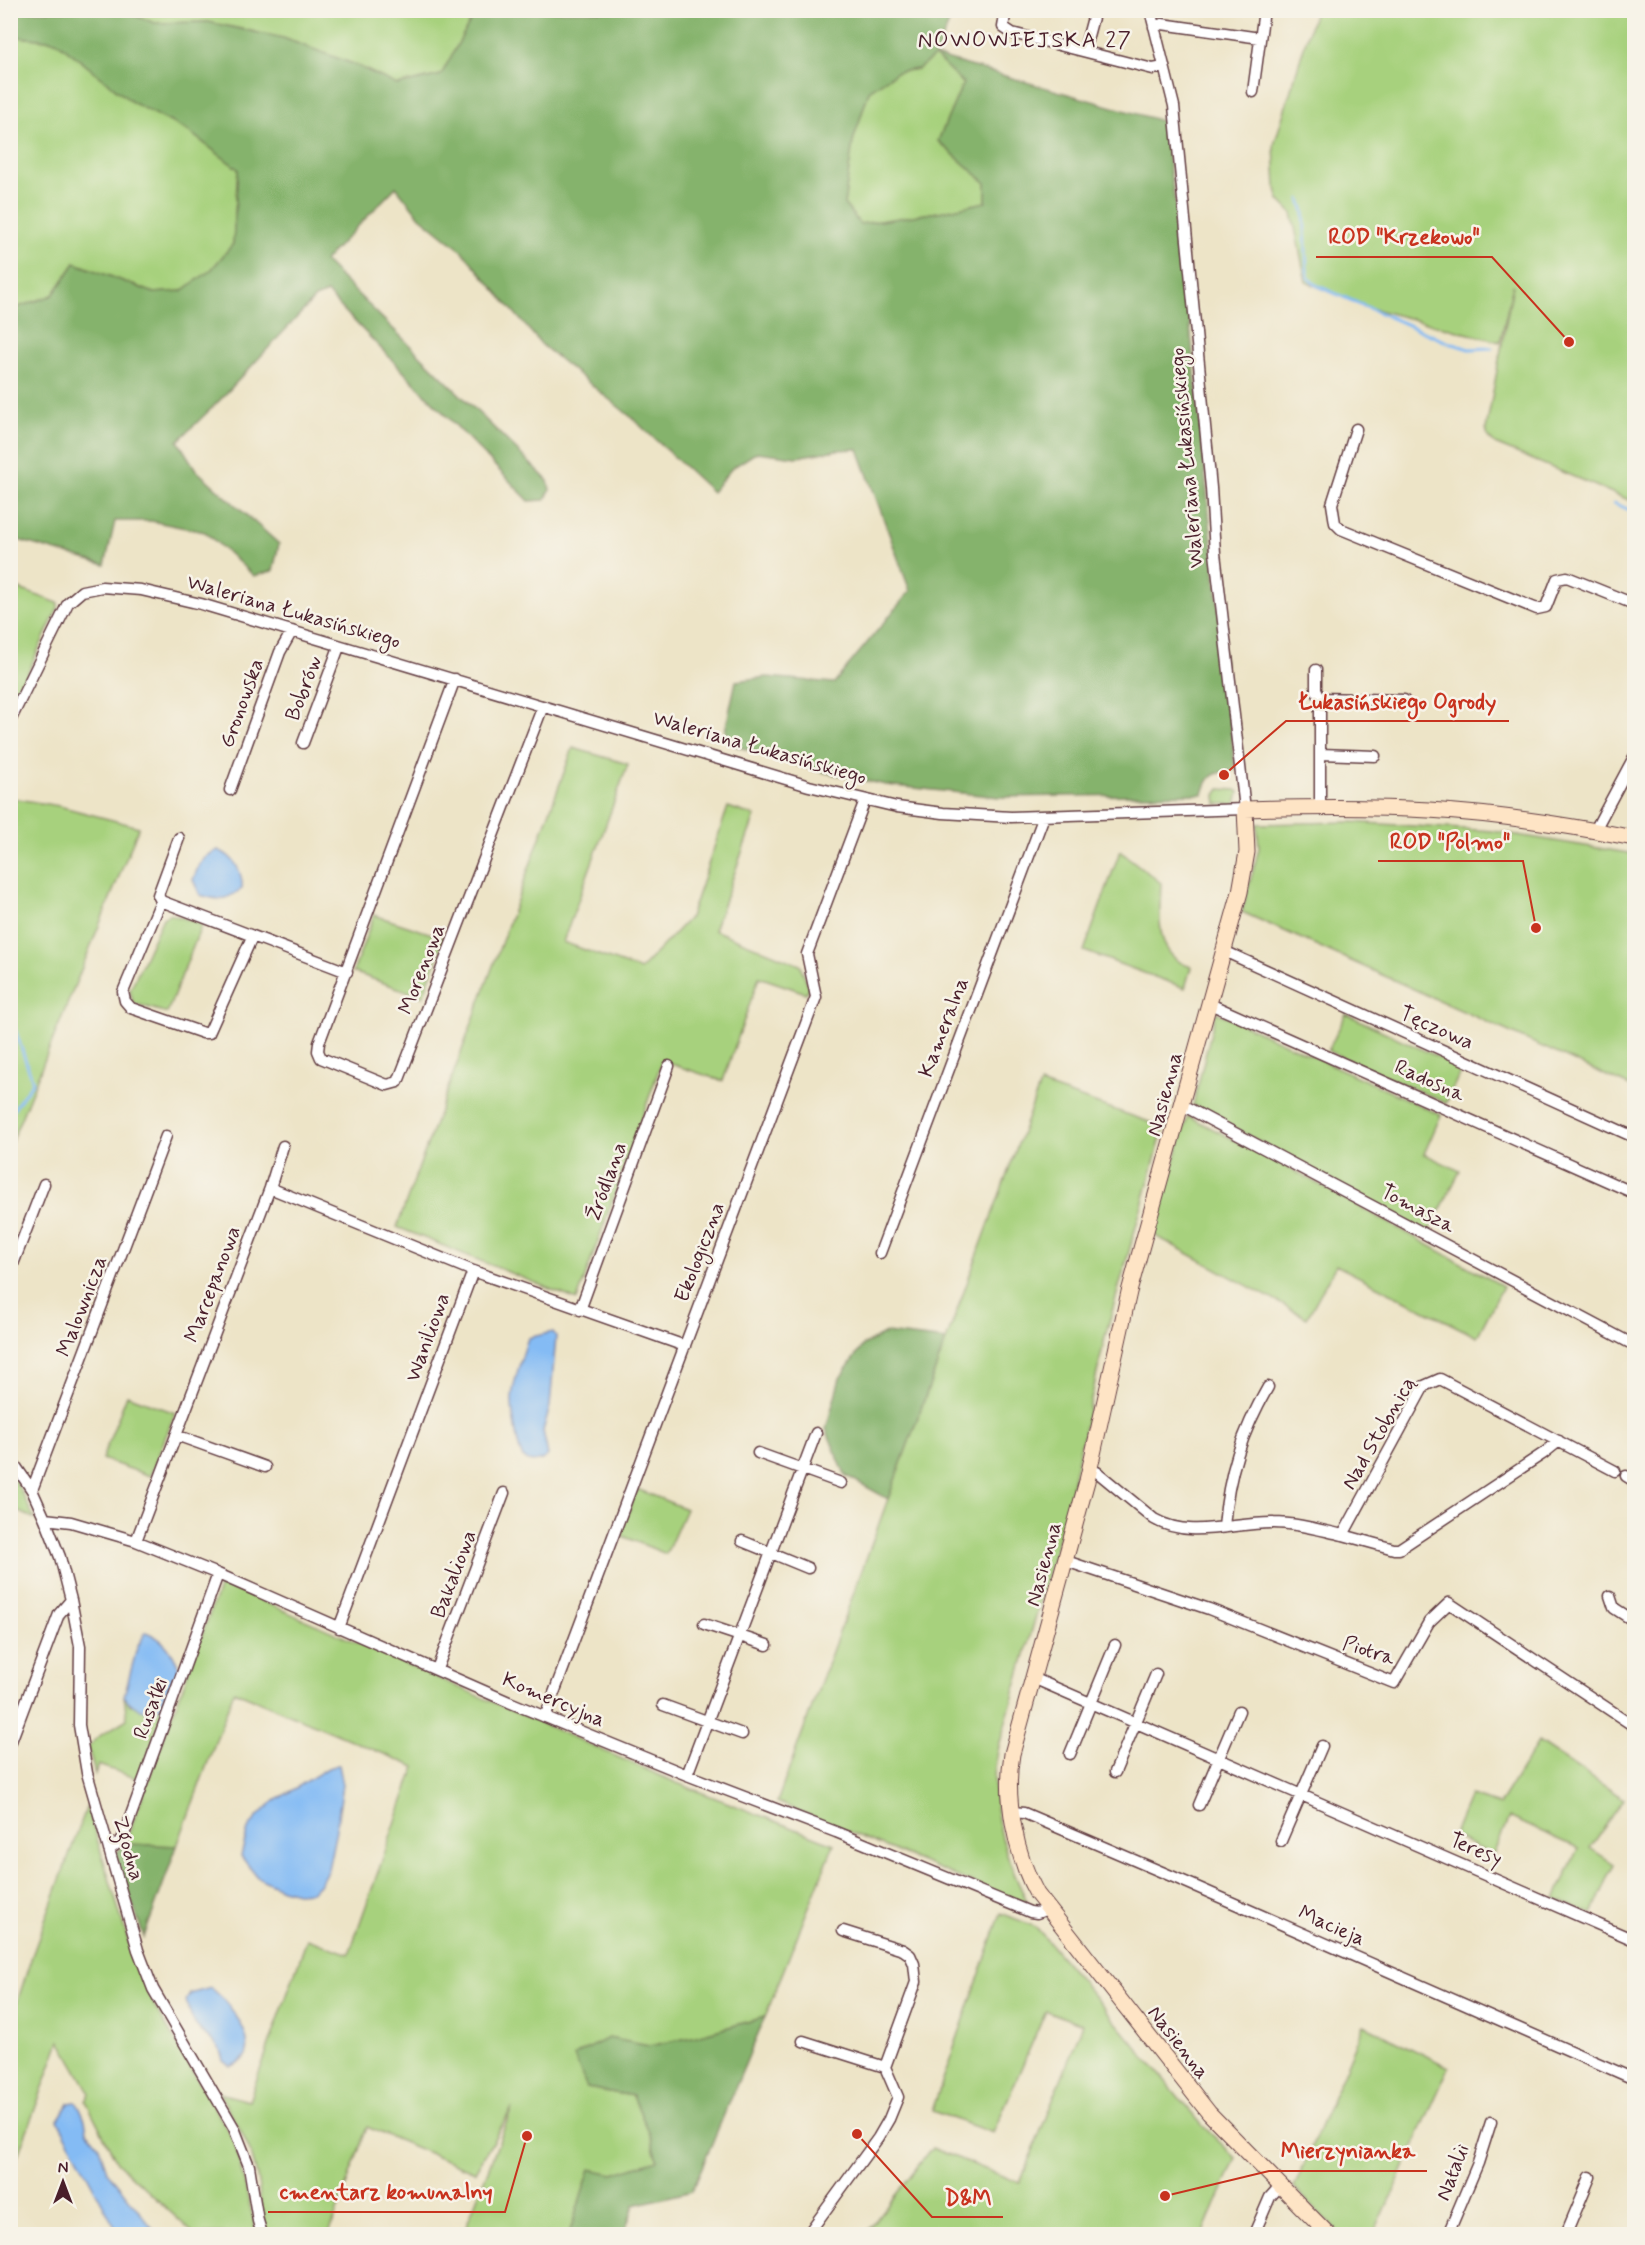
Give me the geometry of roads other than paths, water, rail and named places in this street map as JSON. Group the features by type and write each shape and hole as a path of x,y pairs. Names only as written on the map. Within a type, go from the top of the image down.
{"street":[{"path":"1006,10 1003,27 1007,31 1153,69 1164,67"},
{"path":"1084,51 1095,10"},
{"name":"Waleriana Łukasińskiego","path":"1150,10 1174,106 1211,488 1215,553 1244,802"},
{"path":"1253,92 1264,10"},
{"path":"1154,27 1162,24 1260,38"},
{"path":"1356,429 1332,504 1335,523 1341,529 1537,609 1546,608 1557,579 1567,577 1635,604"},
{"name":"Waleriana Łukasińskiego","path":"10,721 68,603 82,591 102,587 141,590 201,604 798,782 865,800 943,813 1044,816 1244,802 1432,810 1522,819 1635,838"},
{"name":"Gronowska","path":"230,790 280,652 292,631"},
{"name":"Bobrów","path":"303,743 339,647"},
{"path":"1316,670 1316,690 1320,698 1320,807"},
{"name":"Morenowa","path":"455,679 319,1043 318,1051 321,1058 387,1085 398,1082 543,706"},
{"path":"1320,698 1404,700"},
{"path":"1321,754 1375,756"},
{"path":"1595,830 1635,757"},
{"name":"Ekologiczna","path":"545,1717 816,997 807,954 865,800"},
{"name":"Nasienna","path":"1244,802 1247,845 1245,869 1125,1310 1090,1470 1010,1764 1009,1788 1012,1812 1027,1872 1047,1909 1205,2108 1328,2235"},
{"name":"Kameralna","path":"880,1252 1044,816"},
{"path":"179,838 158,895 161,902 347,972"},
{"path":"161,902 123,992 125,1001 131,1008 203,1034 209,1034 252,937"},
{"name":"Tęczowa","path":"1224,951 1635,1137"},
{"name":"Radosna","path":"1210,1004 1635,1193"},
{"name":"Źródlana","path":"580,1310 669,1066"},
{"name":"Tomasza","path":"1182,1105 1635,1345"},
{"name":"Malownicza","path":"32,1490 166,1136"},
{"name":"Marcepanowa","path":"136,1541 270,1188 283,1146"},
{"path":"10,1272 44,1184"},
{"path":"270,1188 473,1270 685,1346"},
{"name":"Waniliowa","path":"339,1628 473,1270"},
{"name":"Nad Stobnicą","path":"1343,1535 1424,1386 1440,1379 1615,1471"},
{"path":"1224,1527 1238,1448 1253,1412 1268,1387"},
{"path":"687,1775 816,1433"},
{"path":"176,1436 265,1467"},
{"path":"1090,1470 1097,1472 1163,1525 1179,1529 1283,1523 1343,1535 1394,1550 1400,1549 1544,1453 1559,1440"},
{"path":"758,1453 841,1483"},
{"name":"Zgodna","path":"10,1458 32,1490 60,1557 80,1646 81,1744 138,1950 153,1989 234,2128 249,2166 262,2235"},
{"name":"Bakaliowa","path":"437,1669 504,1493"},
{"name":"Komercyjna","path":"45,1519 71,1522 136,1541 218,1574 545,1717 687,1775 836,1832 1030,1912 1047,1909"},
{"path":"742,1541 808,1568"},
{"name":"Piotra","path":"1066,1561 1209,1609 1394,1683 1429,1622 1449,1603 1635,1726"},
{"name":"Rusałki","path":"109,1850 122,1840 218,1574"},
{"path":"1610,1596 1614,1608 1635,1622"},
{"path":"10,1744 59,1614 71,1600"},
{"path":"704,1624 767,1645"},
{"path":"1070,1754 1115,1646"},
{"path":"1115,1772 1156,1674"},
{"name":"Teresy","path":"1033,1678 1635,1940"},
{"path":"663,1705 742,1734"},
{"path":"1199,1805 1239,1711"},
{"path":"1281,1841 1322,1746"},
{"name":"Macieja","path":"1012,1812 1024,1814 1190,1884 1635,2079"},
{"path":"808,2235 889,2119 898,2097 885,2067 916,1982 914,1964 910,1955 903,1950 843,1931"},
{"path":"803,2041 885,2067"},
{"name":"Natalii","path":"1448,2235 1478,2163 1491,2122"},
{"path":"1566,2235 1590,2177"},
{"path":"1254,2235 1270,2197 1280,2186"}],"water":[{"path":"218,850 233,860 242,883 242,889 222,899 200,895 193,880 202,862 208,855"},
{"path":"553,1332 556,1336 550,1406 543,1431 548,1455 539,1461 532,1462 523,1457 519,1447 513,1410 513,1390 528,1338"},
{"path":"146,1632 167,1646 179,1668 167,1700 162,1706 151,1711 133,1705 124,1696 137,1648"},
{"path":"339,1765 343,1785 328,1869 319,1885 312,1892 297,1893 282,1889 257,1877 241,1856 248,1829 273,1802 328,1768"},
{"path":"211,1988 236,2016 247,2041 247,2052 242,2060 230,2066 223,2061 219,2048 195,2024 186,2001 190,1994"},
{"path":"77,2102 87,2131 98,2144 107,2171 154,2230 154,2234 119,2234 112,2222 58,2120 69,2103"}],"waterway":[{"path":"1300,199 1304,212 1307,272 1309,279 1316,285 1447,342 1469,349 1492,348"},
{"path":"1614,503 1634,512"},
{"path":"10,1015 33,1082 10,1114"}],"place":[{"name":"ROD \"Krzekowo\"","path":"1569,342"},
{"name":"Łukasińskiego Ogrody","path":"1224,775"},
{"name":"ROD \"Polmo\"","path":"1536,928"},
{"name":"D&M","path":"857,2134"},
{"name":"cmentarz komunalny","path":"527,2136"},
{"name":"Mierzynianka","path":"1165,2196"}],"district":[{"name":"NOWOWIEJSKA 27","path":"1025,39"}]}
